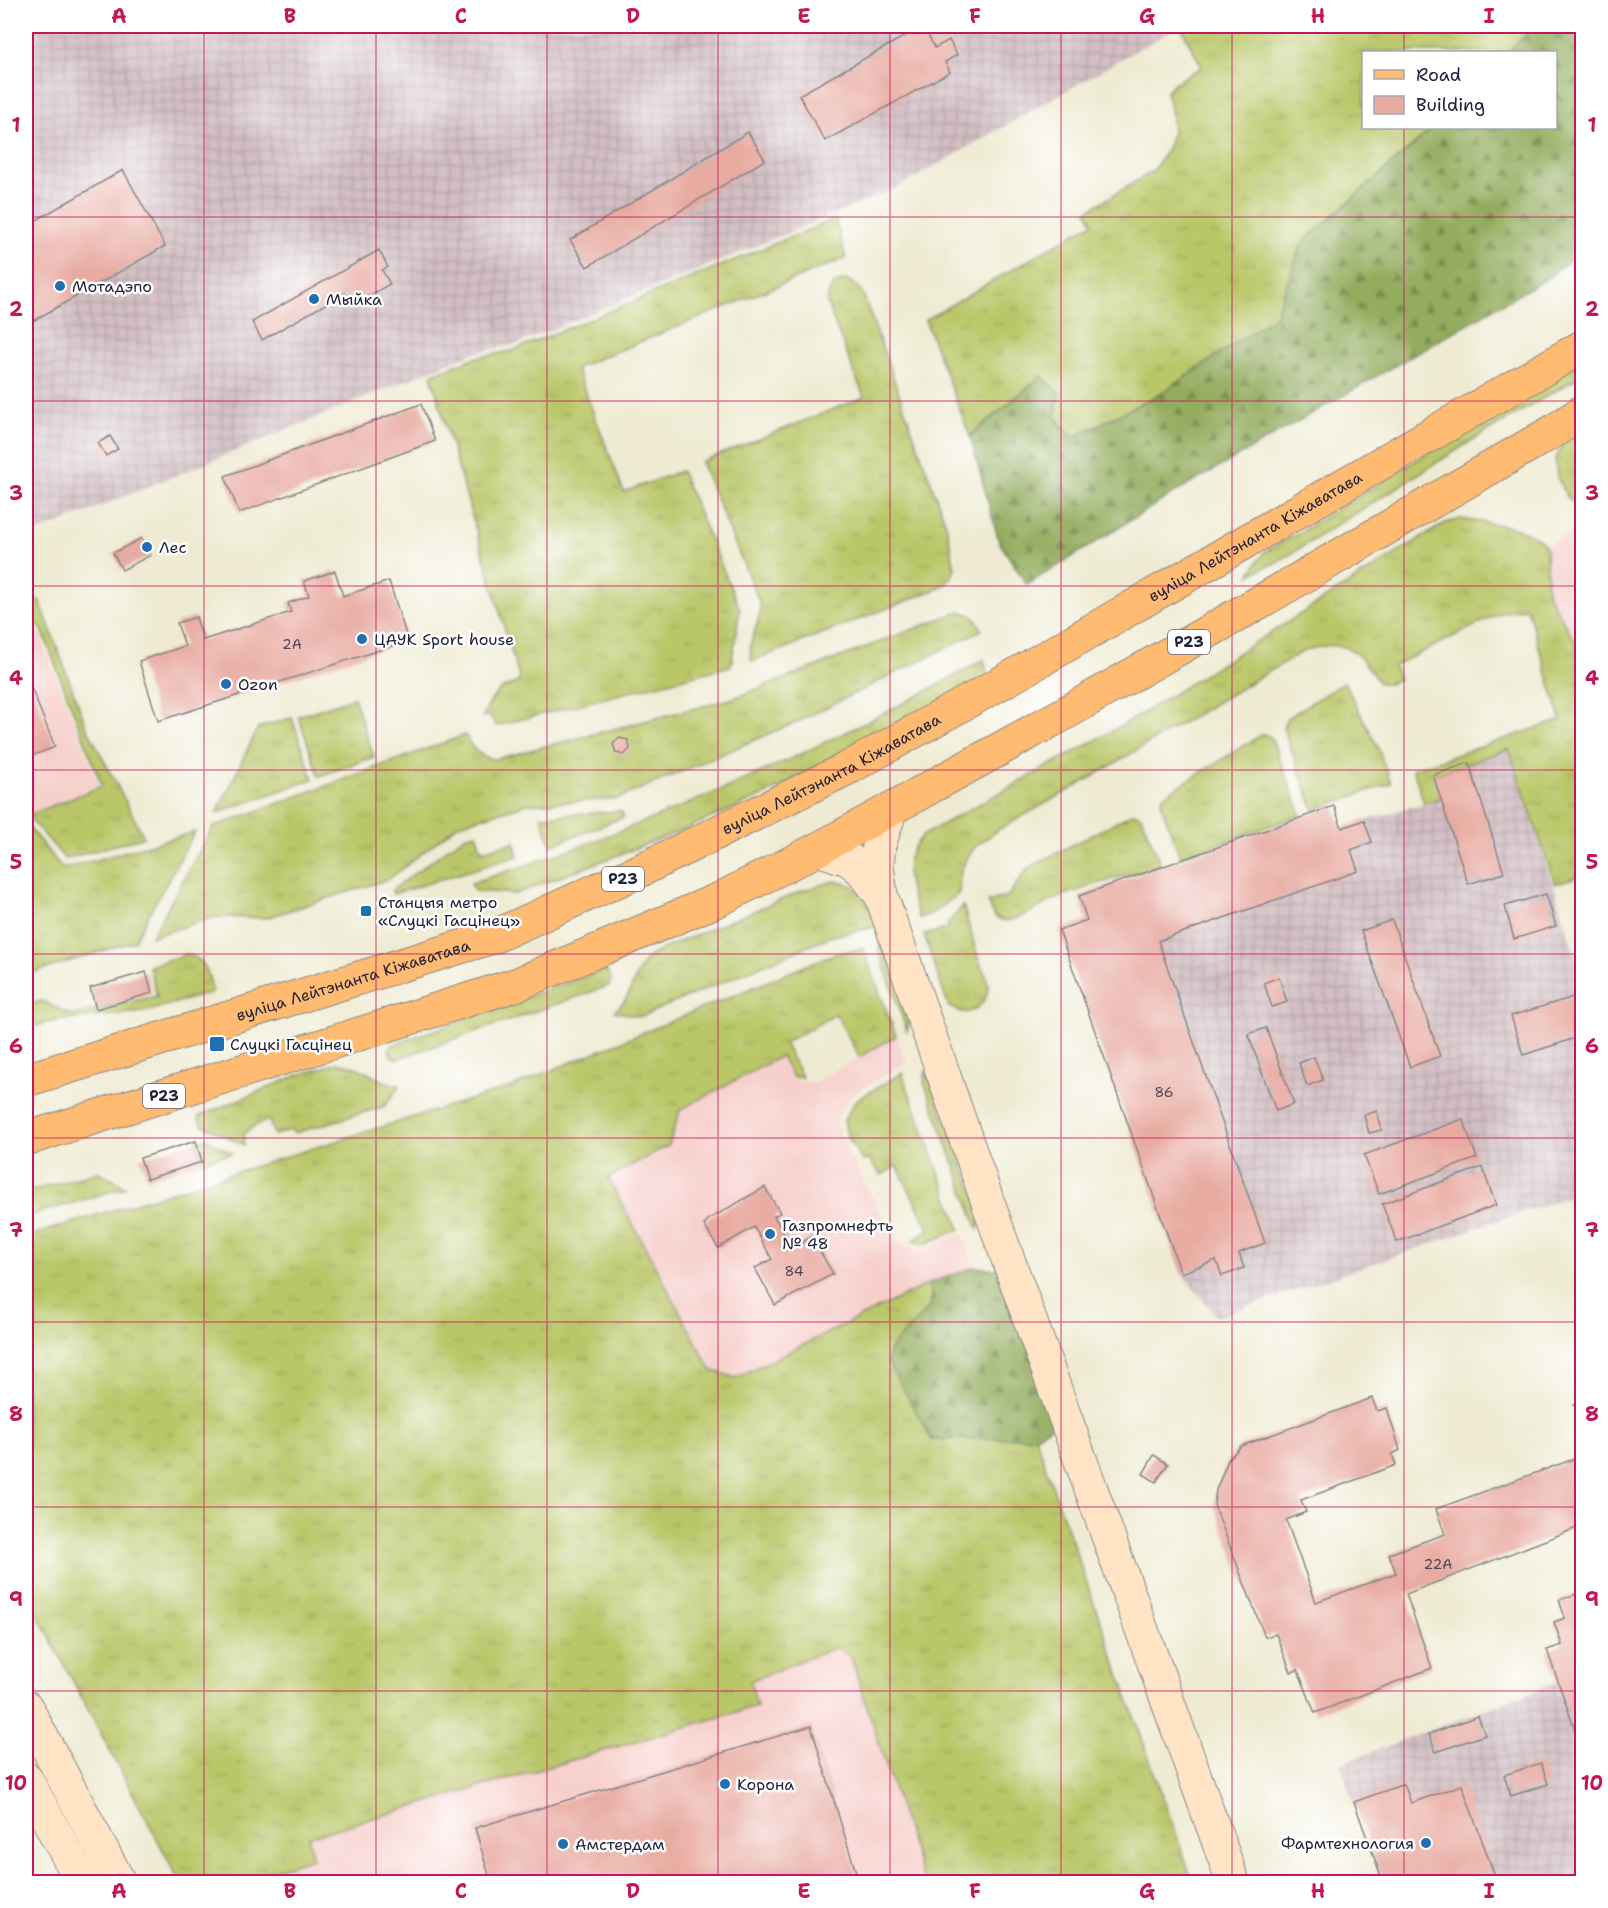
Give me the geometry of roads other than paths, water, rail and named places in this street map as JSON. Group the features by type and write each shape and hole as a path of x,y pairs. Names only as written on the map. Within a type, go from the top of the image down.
{"main road":[{"name":"вуліца Лейтэнанта Кіжаватава","path":"26,1080 493,937 639,872 852,766 1008,679 1582,347"},
{"name":"Р23","path":"26,1139 518,984 720,899 891,809 1246,610 1557,429 1582,412"}],"street":[{"path":"891,809 879,845 877,866 881,895 1000,1237 1233,1882"},
{"path":"818,849 850,860 862,870 881,895"},
{"path":"26,1707 119,1882"},
{"path":"26,1779 82,1882"}],"place":[{"name":"Мотадэпо","path":"60,286"},
{"name":"Мыйка","path":"314,299"},
{"name":"Лес","path":"147,547"},
{"name":"ЦАУК Sport house","path":"362,639"},
{"name":"Ozon","path":"226,684"},
{"name":"Станцыя метро «Слуцкі Гасцінец»","path":"366,911"},
{"name":"Слуцкі Гасцінец","path":"217,1044"},
{"name":"Газпромнефть № 48","path":"770,1234"},
{"name":"Корона","path":"725,1784"},
{"name":"Фармтехнология","path":"1426,1843"},
{"name":"Амстердам","path":"563,1844"}]}
